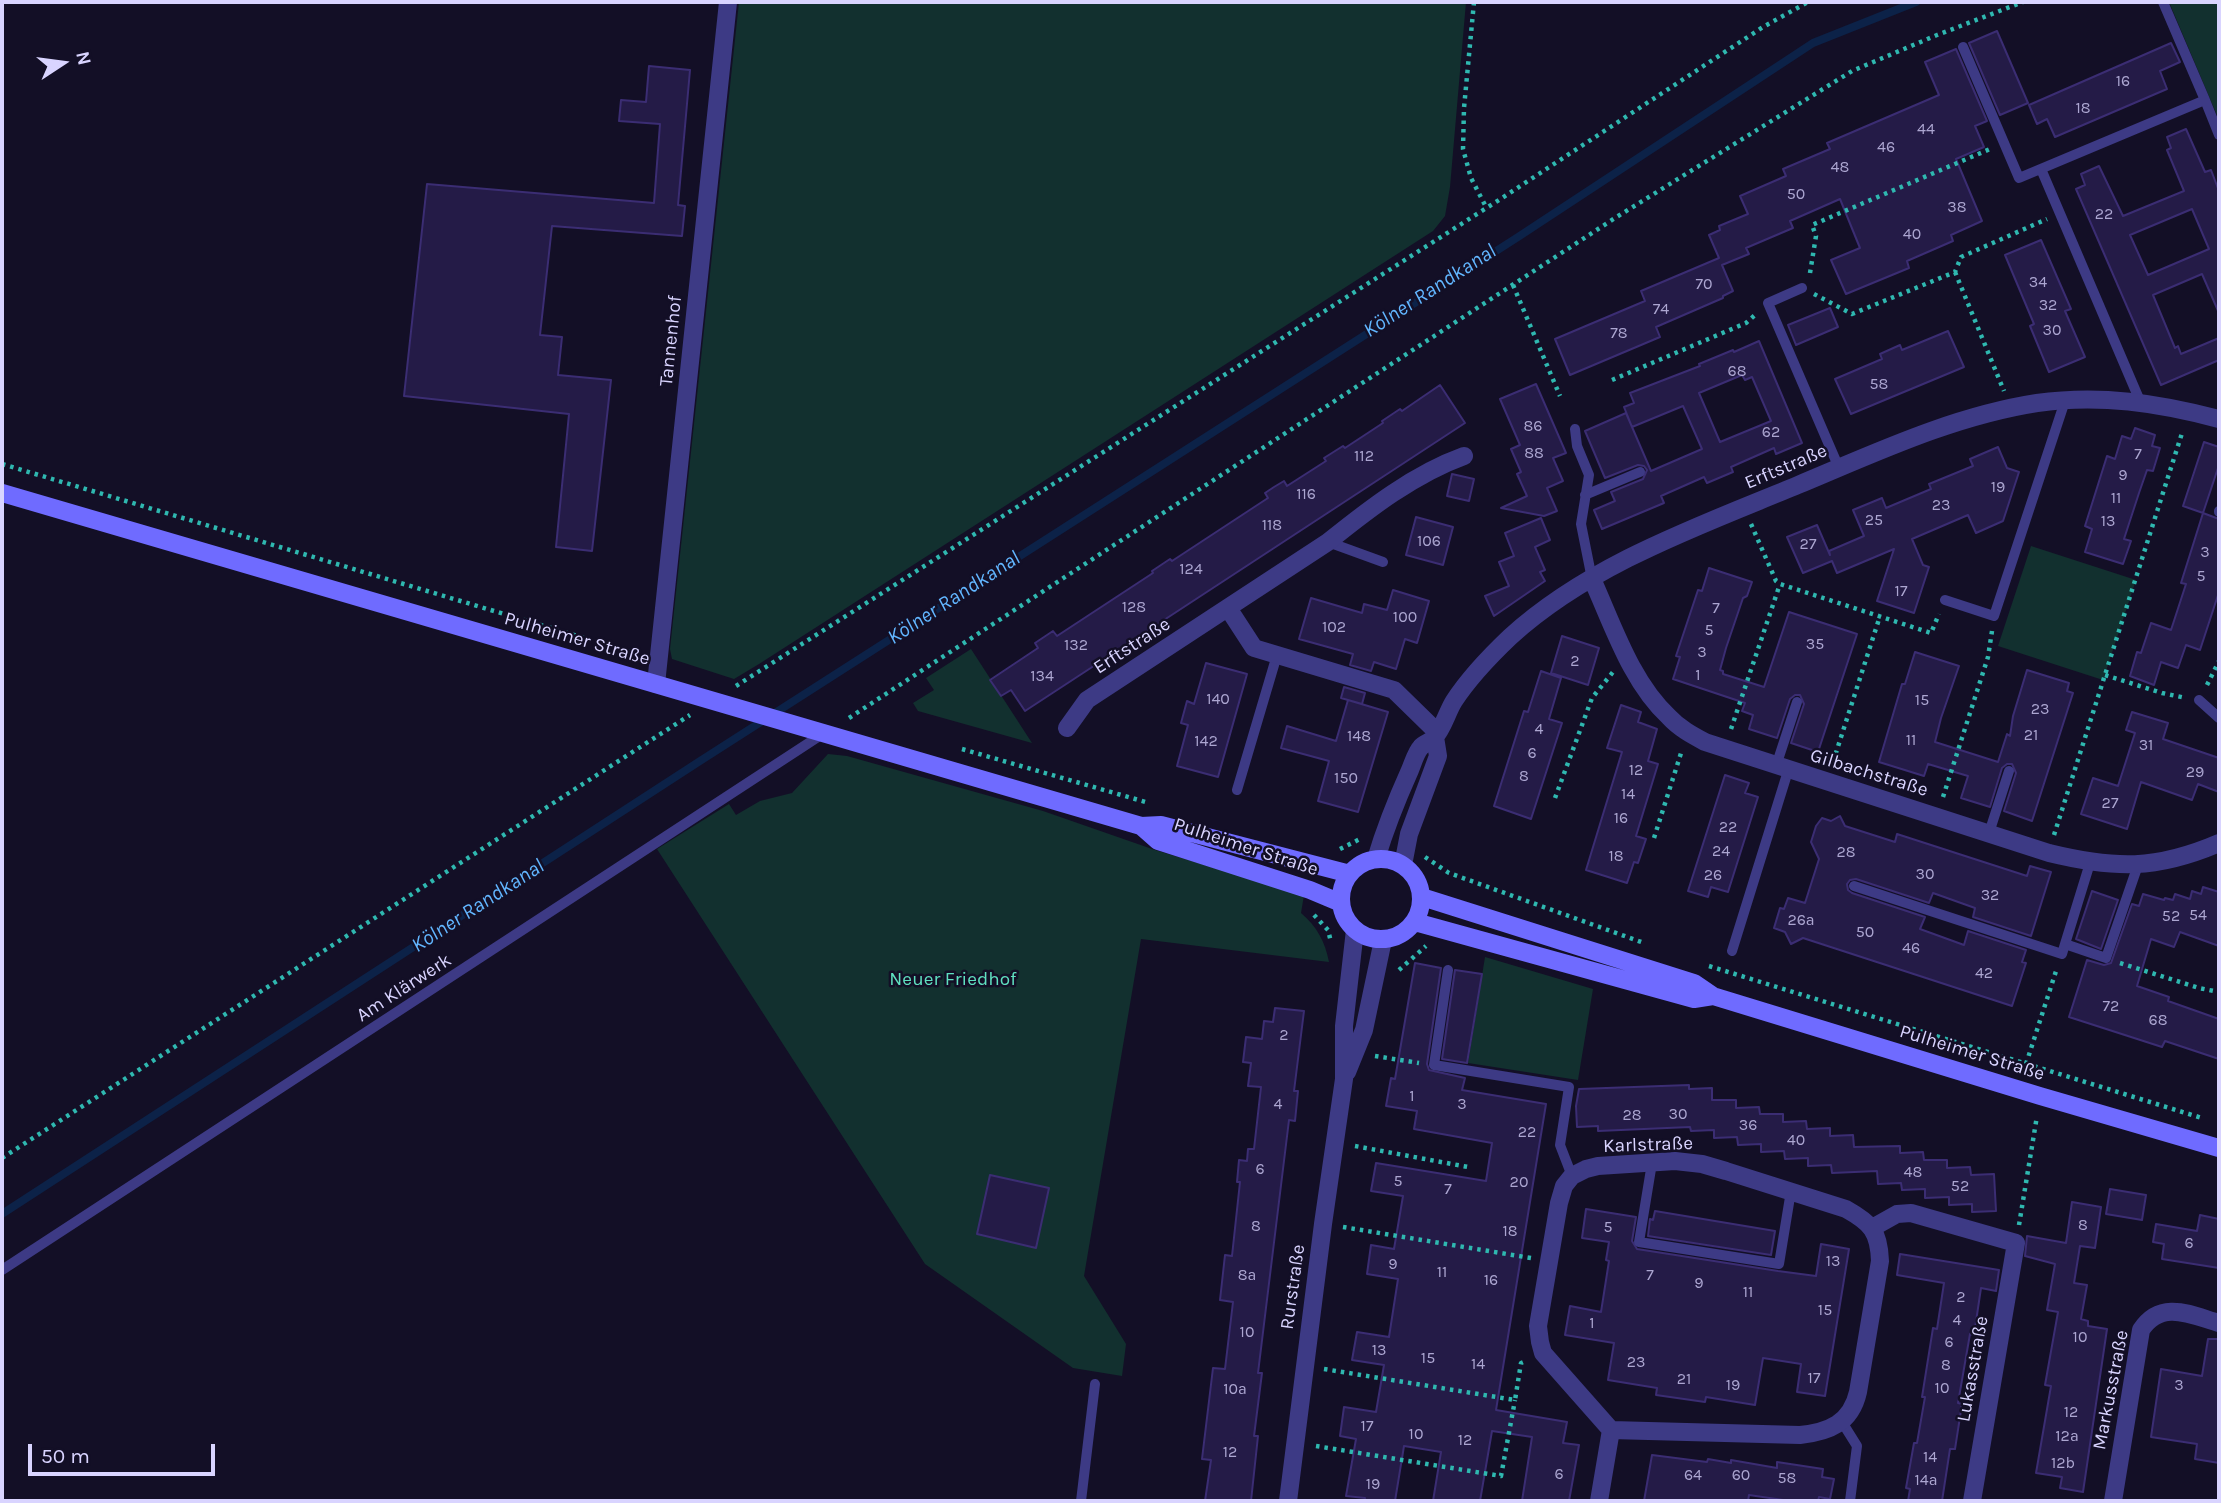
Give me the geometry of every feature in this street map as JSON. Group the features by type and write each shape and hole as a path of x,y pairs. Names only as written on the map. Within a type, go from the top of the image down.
{"main road":[{"name":"Pulheimer Straße","path":"2,493 1141,827 1161,825 1350,874"},
{"name":"Pulheimer Straße","path":"1141,827 1158,841 1310,890 1341,903"},
{"path":"1376,859 1403,865 1419,884 1422,897 1415,922 1407,931 1396,937 1383,940 1368,938 1355,930 1345,918 1341,903 1342,888 1350,874 1361,864 1376,859"},
{"name":"Pulheimer Straße","path":"1422,897 1694,983 1713,996 2219,1148"},
{"name":"Pulheimer Straße","path":"1415,922 1694,999 1713,996"}],"street":[{"name":"Tannenhof","path":"656,684 728,2"},
{"name":"Erftstraße","path":"1376,859 1420,747 1436,734 1456,698 1499,648 1545,609 1592,579 1667,540 1839,468 1952,424 2011,408 2065,401 2140,401 2219,419"},
{"name":"Erftstraße","path":"1067,728 1087,700 1328,542 1365,513 1438,465 1464,456"},
{"name":"Gilbachstraße","path":"1592,579 1627,654 1654,699 1668,717 1687,732 1724,749 2049,853 2090,863 2138,865 2171,860 2219,843"},
{"path":"1228,608 1254,648 1394,690 1436,734"},
{"name":"Erftstraße","path":"1403,865 1409,834 1438,757 1436,734"},
{"name":"Rurstraße","path":"1288,1501 1322,1224 1344,1079 1343,1026 1355,930"},
{"name":"Rurstraße","path":"1344,1079 1364,1030 1383,940"},
{"name":"Karlstraße","path":"1572,1176 1598,1166 1675,1161 1702,1164 1846,1209 1865,1219 1872,1228"},
{"path":"1572,1176 1561,1195 1538,1326 1543,1353 1611,1430 1800,1435 1820,1433 1842,1422 1850,1412 1858,1392 1880,1261 1879,1243 1872,1228 1897,1214 1911,1213 2016,1243"},
{"name":"Lukasstraße","path":"1972,1501 2016,1243"},
{"name":"Markusstraße","path":"2113,1501 2141,1330 2154,1314 2164,1311 2219,1323"},
{"path":"1599,1501 1611,1430"}],"lane":[{"path":"2163,2 2219,135"},
{"path":"1963,47 2019,178 2205,100"},
{"path":"2041,169 2140,401"},
{"path":"1802,288 1768,303 1839,468"},
{"path":"1945,600 1994,616 2065,401"},
{"path":"1575,429 1577,446 1588,475 1581,524 1592,579"},
{"path":"1585,495 1640,472"},
{"path":"1328,542 1383,562"},
{"path":"1237,790 1277,655"},
{"path":"2199,700 2219,718"},
{"path":"1732,951 1782,769 1797,702"},
{"name":"Am Klärwerk","path":"2,1270 824,733"},
{"path":"1989,833 2009,771"},
{"path":"2064,949 2090,863"},
{"path":"1854,886 2064,949 2106,958 2138,865"},
{"path":"1448,970 1434,1065 1569,1087 1560,1145 1572,1176"},
{"path":"1651,1163 1639,1242 1779,1264 1791,1191"},
{"path":"1081,1501 1095,1384"},
{"path":"1842,1422 1857,1446 1850,1501"}],"path":[{"path":"1474,2 1463,149 1471,178 1486,208"},
{"path":"725,681 739,685 1486,208 1763,27 1808,2"},
{"path":"865,721 851,717 1615,218 1852,71 1937,34 2023,2"},
{"path":"1955,272 1852,314 1802,288 1811,271 1816,236 1812,225 2003,143"},
{"path":"2011,408 1955,272 1961,257 2060,214"},
{"path":"1513,285 1560,396"},
{"path":"1612,380 1746,323 1768,303"},
{"path":"2049,853 2189,411"},
{"path":"2,464 659,660"},
{"path":"1744,508 1776,582 1931,633 1945,600"},
{"path":"1724,749 1780,583"},
{"path":"1827,782 1880,616"},
{"path":"1936,816 1988,657 1994,616"},
{"path":"1555,798 1592,698 1627,654"},
{"path":"2105,675 2162,693 2199,700 2219,662"},
{"path":"2,1158 711,702"},
{"path":"1654,838 1687,732"},
{"path":"958,748 1159,806"},
{"path":"1330,850 1342,848 1368,834 1383,837"},
{"path":"1449,873 1649,944"},
{"path":"1310,890 1308,909 1328,930 1332,950"},
{"path":"1398,971 1430,943 1435,927"},
{"path":"2026,1064 2064,949"},
{"path":"1726,972 1732,951"},
{"path":"2106,958 2219,992"},
{"path":"1700,963 2206,1120"},
{"path":"1371,1056 1434,1065"},
{"path":"2016,1243 2040,1096"},
{"path":"1334,1142 1468,1167"},
{"path":"1322,1224 1549,1261"},
{"path":"1295,1443 1501,1476 1521,1363 1543,1353"},
{"path":"1304,1365 1515,1400"}],"green space":[{"path":"739,2 1466,2 1450,187 1445,216 1433,231 734,679 672,659 670,649"},
{"path":"2169,2 2219,2 2219,120"},
{"path":"2031,546 2136,580 2103,680 1998,646"},
{"path":"971,649 1032,743 918,711 913,703 934,690 926,678"},
{"name":"Neuer Friedhof","path":"828,754 847,756 1043,811 1155,850 1304,895 1301,913 1320,935 1329,962 1141,939 1084,1276 1126,1344 1122,1376 1073,1368 925,1264 657,849 729,804 736,815 760,801 792,793"},
{"path":"1485,957 1593,989 1578,1080 1468,1063"}],"building":[{"path":"1997,31 2028,103 2000,115 1969,43"},
{"path":"2171,43 2180,62 2160,71 2167,89 2055,137 2047,119 2037,124 2029,105"},
{"path":"1956,49 1987,121 1975,126 1984,147 1956,159 1982,221 1951,235 1953,241 1907,261 1909,268 1846,294 1831,260 1860,248 1840,199 1790,221 1793,228 1746,248 1749,254 1722,265 1733,291 1723,298 1656,327 1660,337 1570,375 1555,339 1645,301 1641,291 1719,258 1709,235 1720,230 1719,226 1748,214 1740,196 1786,176 1783,169 1830,149 1827,143 1939,95 1925,62"},
{"path":"649,66 690,70 678,205 685,206 682,236 552,226 540,335 562,337 558,375 611,380 592,551 556,547 569,414 404,396 427,184 654,203 660,124 619,121 621,100 646,102"},
{"path":"2186,129 2205,172 2211,170 2219,191 2219,313 2202,274 2153,295 2175,348 2178,346 2181,354 2219,338 2219,360 2161,385 2076,189 2085,185 2081,174 2099,166 2123,216 2184,191 2167,150 2171,148 2167,137","holes":["2192,209 2209,249 2148,275 2130,235"]},
{"path":"2041,240 2071,309 2065,311 2085,357 2049,372 2030,326 2034,324 2005,255"},
{"path":"1830,308 1838,327 1796,345 1788,325"},
{"path":"1948,331 1964,367 1851,414 1835,379 1882,359 1880,354 1900,345 1902,350"},
{"path":"1759,341 1802,443 1776,454 1774,448 1731,467 1733,472 1707,483 1704,477 1661,496 1664,503 1602,529 1594,510 1615,501 1611,492 1643,479 1647,470 1638,465 1605,478 1585,431 1626,413 1632,426 1624,407 1634,403 1630,393","holes":["1742,375 1745,380 1752,377 1771,421 1720,442 1699,393","1683,406 1702,449 1651,471 1632,427"]},
{"path":"1536,384 1566,453 1553,458 1563,481 1547,488 1557,511 1544,516 1501,508 1527,496 1517,474 1521,472 1511,449 1520,445 1500,399"},
{"path":"1440,385 1465,423 1025,711 1011,690 1001,696 990,680 1038,648 1035,643 1053,631 1057,636 1170,559 1172,561 1268,498 1265,493 1274,487 1284,481 1287,486 1326,461 1324,458 1343,446 1345,448 1400,409 1402,411"},
{"path":"2135,428 2155,435 2152,446 2160,448 2153,471 2147,470 2124,539 2131,541 2123,564 2085,552 2092,529 2085,526 2107,456 2115,459 2122,436 2131,439"},
{"path":"2204,442 2219,447 2219,465 2203,513 2183,506"},
{"path":"1998,447 2007,468 2019,472 2003,521 1976,533 1968,515 1912,539 1923,565 1929,567 1914,613 1877,601 1894,549 1837,573 1832,561 1803,573 1787,537 1817,525 1830,555 1829,551 1864,536 1853,510 1882,498 1886,508 1931,489 1929,484 1973,466 1970,459"},
{"path":"1452,474 1474,479 1469,501 1447,496"},
{"path":"2203,513 2219,519 2219,592 2200,650 2186,645 2178,668 2161,662 2154,685 2130,676 2137,652 2141,653 2151,623 2171,630 2186,584 2181,583"},
{"path":"1416,517 1453,527 1443,565 1406,555"},
{"path":"1541,518 1550,540 1535,547 1545,570 1540,572 1545,581 1494,616 1485,596 1509,586 1499,562 1514,556 1505,533"},
{"path":"1709,568 1752,582 1747,596 1743,598 1726,648 1720,670 1723,674 1764,687 1789,612 1857,634 1818,752 1791,743 1804,704 1800,695 1790,699 1777,738 1749,729 1753,715 1742,711 1745,703 1673,679 1680,657 1676,656 1698,590 1702,591"},
{"path":"1393,590 1429,601 1417,643 1405,639 1396,669 1374,662 1371,671 1350,665 1353,654 1299,639 1311,598 1362,613 1364,604 1387,610"},
{"path":"1562,636 1599,648 1588,685 1551,673"},
{"path":"1915,652 1959,666 1935,742 1998,762 2007,734 2010,736 2027,670 2069,683 2067,691 2073,693 2032,821 2004,811 2016,773 2012,764 2002,768 1990,807 1961,798 1968,776 1928,764 1924,776 1879,762 1902,684 1905,684"},
{"path":"1206,663 1247,674 1218,777 1177,766 1188,725 1181,723 1187,701 1194,704"},
{"path":"1541,671 1561,678 1549,719 1562,723 1531,819 1494,806 1524,711 1528,712"},
{"path":"1344,687 1365,693 1362,704 1341,698"},
{"path":"1348,700 1388,712 1358,812 1318,801 1329,761 1281,748 1287,726 1336,741"},
{"path":"1621,705 1641,712 1638,722 1657,729 1648,761 1658,764 1636,836 1646,839 1638,863 1634,862 1627,883 1586,870 1622,752 1607,748"},
{"path":"2132,712 2168,723 2163,739 2219,758 2219,792 2198,784 2192,800 2141,782 2127,829 2081,814 2093,778 2118,786 2135,733 2126,730"},
{"path":"1725,775 1749,783 1745,793 1758,797 1728,892 1711,887 1708,897 1688,891"},
{"path":"1840,816 1845,826 1895,842 1897,834 2027,876 2030,866 2051,872 2031,936 1973,917 1975,908 1933,893 1929,903 1856,879 1847,884 1852,893 1925,917 1920,929 1964,945 1968,931 2026,950 2022,962 2026,963 2012,1006 1803,938 1791,944 1785,932 1774,928 1780,908 1784,909 1788,898 1805,903 1819,859 1811,842 1816,826 1822,818 1831,821"},
{"path":"2203,887 2219,892 2219,946 2180,932 2174,947 2151,939 2137,986 2169,997 2168,1001 2219,1019 2219,1059 2165,1041 2162,1047 2069,1017 2087,960 2104,965 2111,963 2132,904 2139,906 2143,894 2164,900 2173,900 2175,894 2190,899 2192,891 2201,894"},
{"path":"2092,891 2118,900 2101,949 2076,939"},
{"path":"1415,963 1441,968 1427,1064 1429,1070 1465,1078 1462,1090 1546,1104 1496,1410 1567,1422 1563,1443 1579,1445 1569,1501 1522,1501 1532,1437 1492,1431 1480,1501 1433,1501 1441,1452 1404,1446 1395,1501 1364,1501 1365,1498 1346,1496 1356,1439 1340,1436 1344,1407 1376,1412 1384,1365 1352,1360 1357,1332 1389,1337 1398,1279 1367,1274 1371,1245 1394,1249 1403,1196 1371,1191 1376,1163 1486,1181 1492,1143 1414,1129 1417,1111 1386,1106 1391,1078 1395,1079"},
{"path":"1455,970 1482,974 1467,1063 1442,1059"},
{"path":"1275,1008 1304,1011 1294,1091 1298,1091 1295,1121 1289,1120 1258,1373 1262,1373 1254,1436 1258,1436 1251,1501 1205,1501 1211,1460 1202,1459 1213,1368 1225,1369 1233,1302 1220,1300 1225,1255 1232,1256 1240,1182 1237,1182 1239,1160 1247,1161 1248,1149 1254,1149 1261,1087 1248,1086 1251,1063 1243,1062 1246,1037 1262,1039 1264,1021 1273,1022"},
{"path":"1689,1085 1689,1089 1712,1088 1712,1100 1736,1100 1736,1108 1759,1107 1760,1114 1783,1114 1783,1122 1806,1121 1807,1129 1830,1128 1830,1136 1853,1135 1854,1147 1900,1146 1900,1153 1923,1152 1924,1160 1947,1160 1947,1168 1970,1167 1971,1175 1994,1174 1996,1211 1972,1212 1972,1204 1949,1205 1949,1197 1925,1198 1925,1189 1902,1190 1901,1183 1878,1184 1877,1171 1832,1173 1831,1165 1808,1166 1808,1158 1785,1159 1784,1151 1761,1152 1761,1144 1738,1145 1737,1137 1714,1138 1714,1130 1691,1131 1690,1127 1598,1131 1598,1126 1577,1127 1576,1106 1579,1089"},
{"path":"990,1175 1049,1188 1036,1248 977,1234"},
{"path":"2110,1189 2146,1195 2142,1220 2106,1214"},
{"path":"2072,1202 2101,1207 2095,1248 2080,1246 2074,1283 2087,1285 2081,1319 2088,1321 2088,1326 2107,1329 2083,1492 2060,1488 2062,1477 2036,1473 2051,1386 2045,1385 2058,1312 2047,1310 2055,1264 2025,1256 2027,1236 2066,1243"},
{"path":"1586,1209 1636,1217 1632,1241 1637,1249 1778,1271 1816,1276 1821,1244 1849,1249 1825,1396 1797,1392 1801,1364 1763,1358 1755,1405 1706,1397 1705,1402 1656,1395 1657,1388 1608,1380 1614,1343 1565,1335 1570,1306 1601,1312 1609,1261 1606,1260 1609,1242 1582,1238"},
{"path":"1655,1211 1775,1231 1771,1255 1648,1236 1650,1219 1653,1220"},
{"path":"2200,1215 2219,1219 2219,1268 2162,1259 2164,1244 2153,1242 2156,1224 2197,1231"},
{"path":"1900,1254 1999,1270 1996,1291 1981,1288 1974,1335 1970,1334 1958,1403 1962,1404 1955,1449 1950,1449 1942,1501 1908,1501 1910,1489 1906,1488 1925,1397 1922,1397 1933,1328 1937,1329 1944,1283 1897,1275"},
{"path":"2208,1339 2219,1339 2219,1463 2195,1459 2197,1444 2151,1437 2161,1369 2202,1376"},
{"path":"1652,1455 1707,1462 1708,1459 1731,1463 1731,1460 1777,1468 1777,1462 1823,1469 1822,1477 1834,1479 1830,1499 1819,1497 1818,1501 1790,1501 1749,1495 1748,1501 1644,1501"}],"waterway":[{"name":"Kölner Randkanal","path":"2,1214 700,761 1518,237 1813,43 1916,2"}]}
